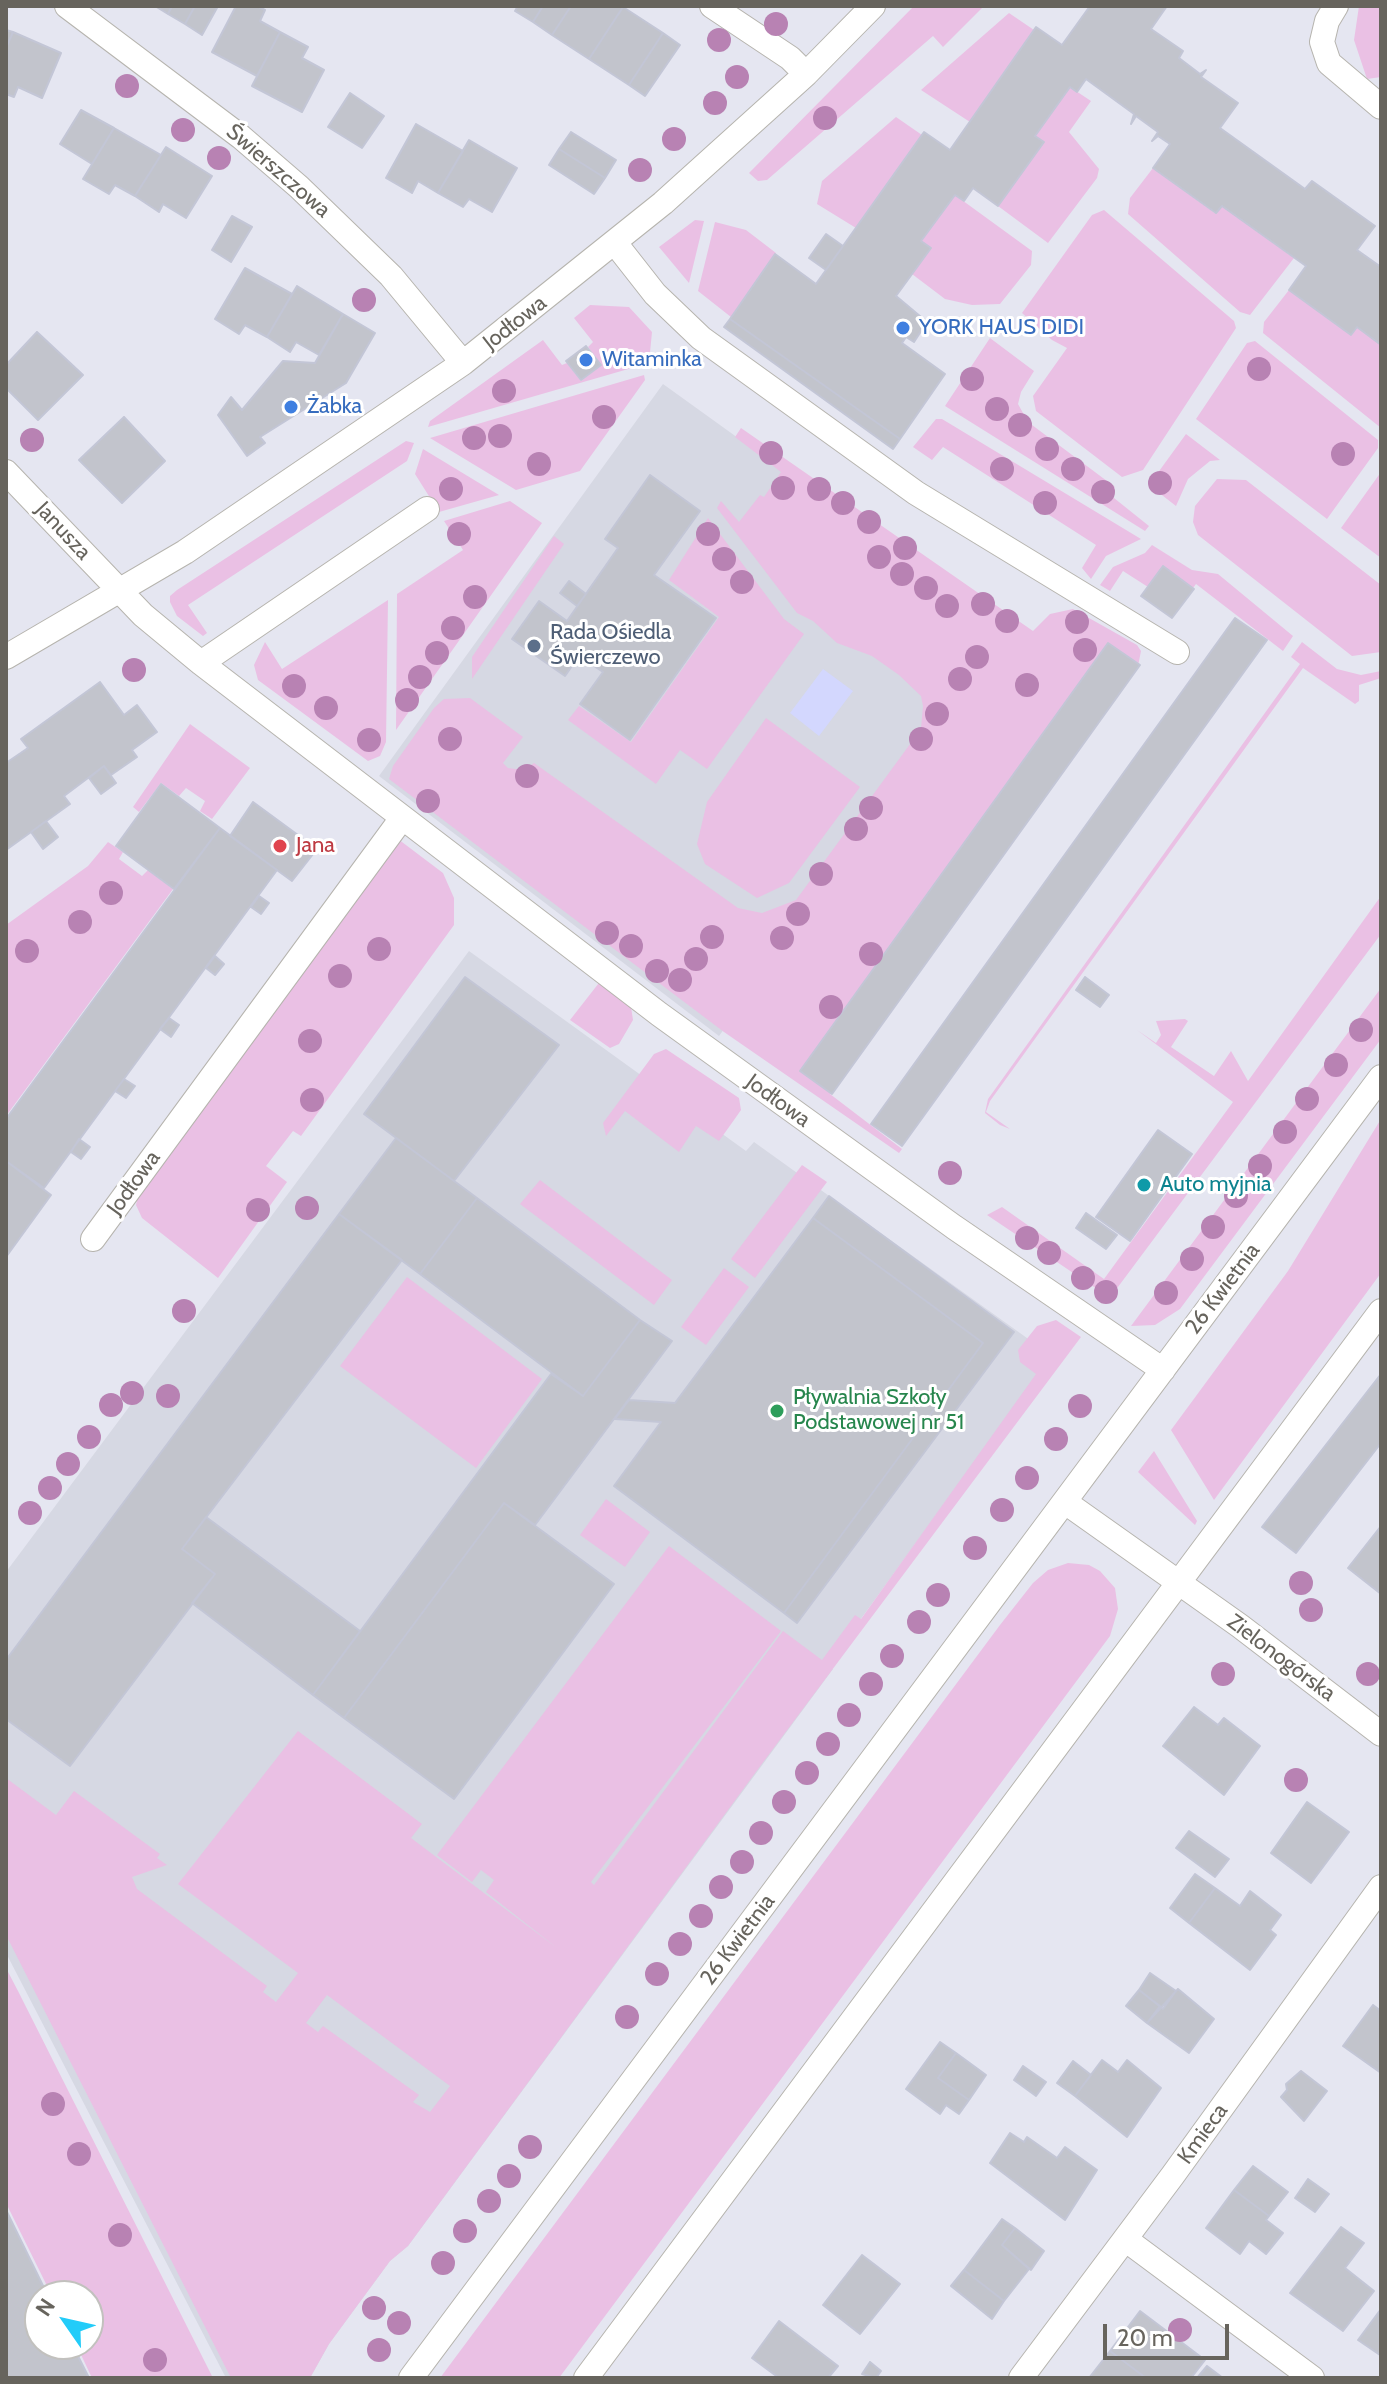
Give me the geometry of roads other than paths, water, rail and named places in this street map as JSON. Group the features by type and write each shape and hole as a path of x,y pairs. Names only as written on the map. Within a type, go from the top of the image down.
{"street":[{"name":"Świerszczowa","path":"67,6 241,137 299,187 391,276 463,363"},
{"path":"712,6 790,58 806,74"},
{"name":"Jodłowa","path":"6,657 221,528 463,363 615,243 806,74 873,6"},
{"path":"1336,6 1327,21 1322,42 1329,63 1381,107"},
{"path":"615,243 655,294 701,338 916,493 1177,652"},
{"name":"Janusza","path":"6,472 120,591"},
{"path":"201,663 427,509"},
{"name":"Jodłowa","path":"120,591 159,630 201,663 659,1014 954,1227 1163,1370"},
{"name":"Jodłowa","path":"93,1239 402,818"},
{"name":"26 Kwietnia","path":"411,2378 1381,1077"},
{"path":"586,2378 1381,1311"},
{"path":"1065,1502 1179,1583"},
{"name":"Zielonogórska","path":"1179,1583 1381,1734"},
{"name":"Kmieca","path":"1021,2378 1381,1887"},
{"path":"1125,2239 1312,2378"}],"place":[{"name":"YORK HAUS DIDI","path":"903,328"},
{"name":"Witaminka","path":"586,360"},
{"name":"Żabka","path":"291,407"},
{"name":"Rada Ośiedla Świerczewo","path":"534,646"},
{"name":"Jana","path":"280,846"},
{"name":"Auto myjnia","path":"1144,1185"},
{"name":"Pływalnia Szkoły Podstawowej nr 51","path":"777,1411"}]}
